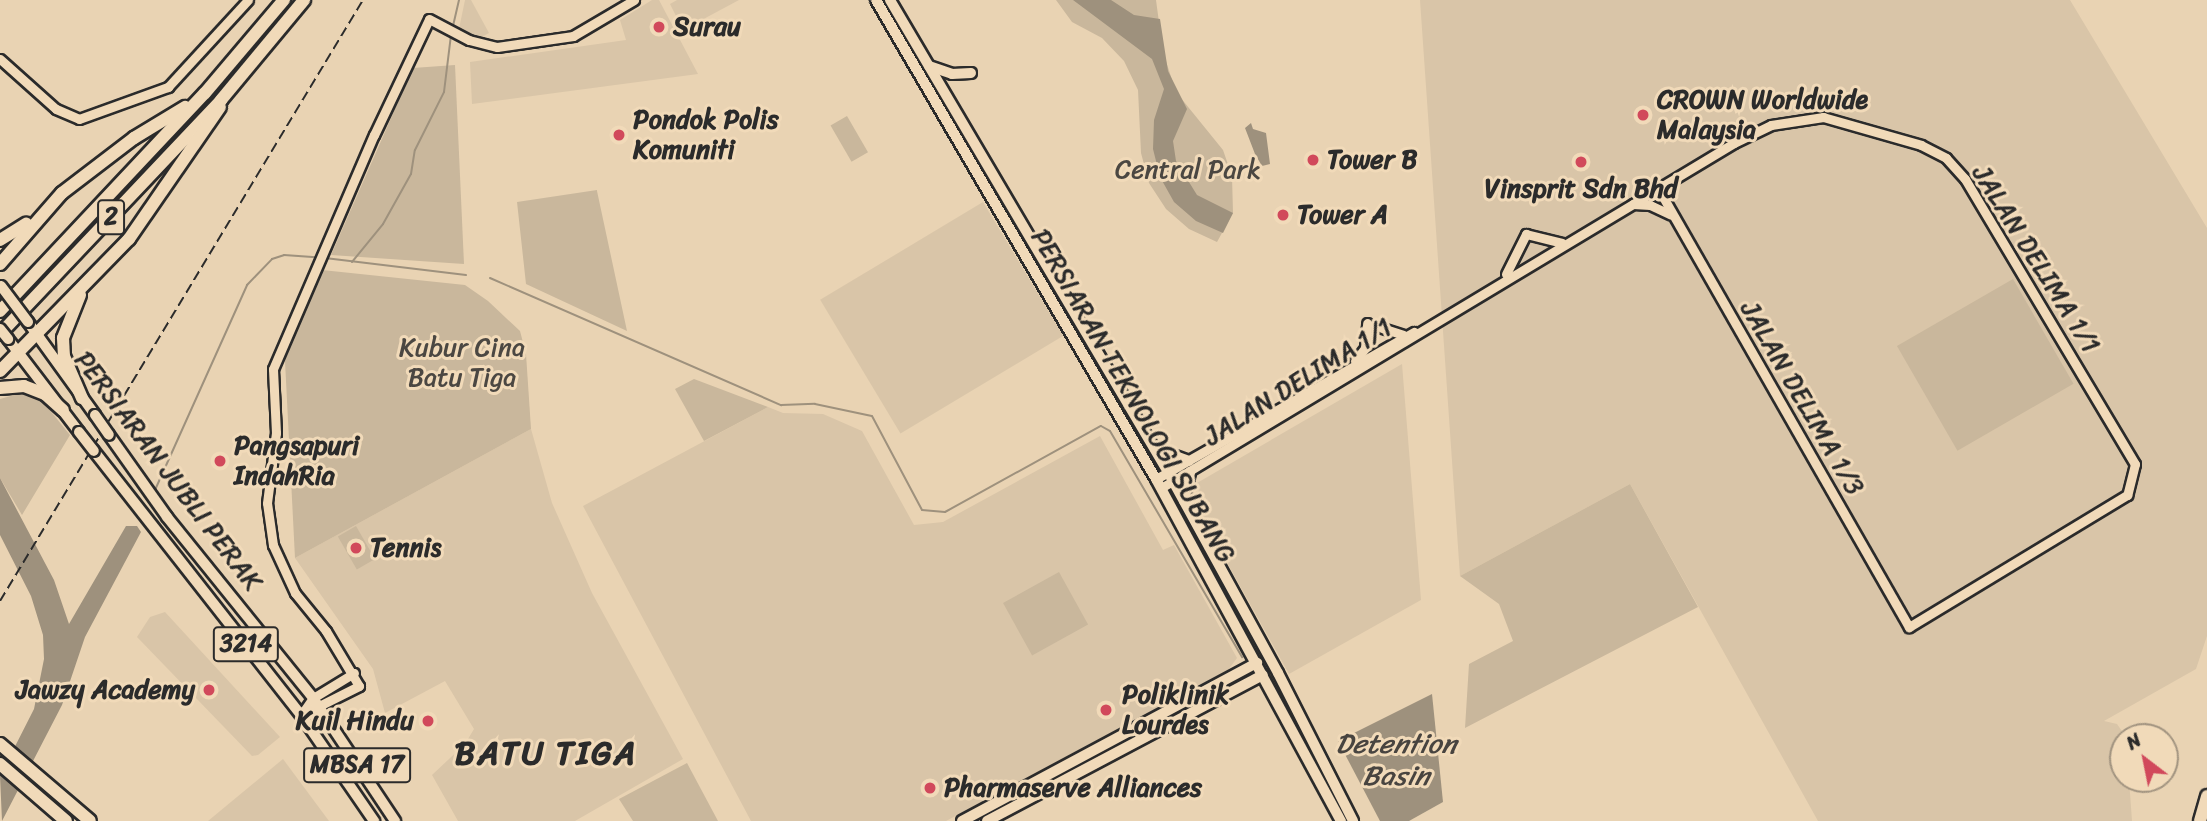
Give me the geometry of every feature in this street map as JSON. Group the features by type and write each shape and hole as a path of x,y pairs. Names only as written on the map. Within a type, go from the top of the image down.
{"highway":[{"name":"2","path":"0,311 205,93 284,0"},
{"name":"2","path":"3,334 221,100 304,0"},
{"path":"0,240 19,231 62,193 134,138 205,93"},
{"path":"0,371 17,351 81,292 150,213 212,123 221,100"},
{"path":"0,264 62,193"},
{"path":"81,292 63,338 64,356 82,398"},
{"path":"0,388 24,386 45,394 62,410"},
{"path":"0,744 90,821"},
{"path":"0,764 61,817"},
{"path":"2200,821 2207,796"}],"main road":[{"name":"PERSIARAN TEKNOLOGI SUBANG","path":"876,0 1153,447 1260,641 1353,821"},
{"name":"PERSIARAN TEKNOLOGI SUBANG","path":"890,0 1056,293 1262,668 1341,821"},
{"path":"929,66 952,74 971,73"},
{"name":"PERSIARAN JUBLI PERAK","path":"0,285 167,517 313,698 394,821"},
{"name":"PERSIARAN JUBLI PERAK","path":"3,334 301,715 374,821"},
{"path":"1153,447 1190,467 1184,501"},
{"path":"1260,641 1262,668 1284,687"},
{"path":"1238,674 1250,650"},
{"path":"962,821 1238,674 1262,668"},
{"path":"987,821 1247,684 1262,668"},
{"path":"1247,684 1265,691 1279,703"}],"street":[{"path":"0,60 56,109 79,120 168,87 248,0"},
{"path":"301,715 359,686 354,673 290,584 273,545 268,515 276,433 273,369 323,246 429,19 454,32 497,47 573,36 634,0"},
{"name":"JALAN DELIMA 1/1","path":"1159,483 1398,348 1419,330 1562,243 1659,190 1757,130 1808,117 1847,122 1921,145 1946,158 1974,192 2135,464 2127,495 2121,501 1909,627"},
{"name":"JALAN DELIMA 1/3","path":"1659,190 1909,627"},
{"path":"1633,204 1650,205 1675,219"},
{"path":"1498,282 1517,260 1526,234 1562,243"},
{"path":"1352,365 1364,348 1367,323"},
{"path":"1382,328 1404,335"},
{"name":"JALAN DELIMA 1/1","path":"1190,467 1352,365 1404,335 1419,330"},
{"path":"301,715 313,698 354,673"}],"shaded area":[{"path":"465,0 471,0 489,33 480,38 459,29"},
{"path":"652,0 659,0 698,74 472,104 470,62 626,40 620,20"},
{"path":"677,0 739,0 683,30 670,4"},
{"path":"1420,0 2070,0 2207,228 2207,636 2196,669 2104,721 2113,723 2109,723 2109,793 2130,793 2132,821 1818,821 1630,484 1460,576"},
{"path":"983,202 1063,336 900,434 820,300"},
{"path":"1402,364 1421,600 1289,674 1195,505 1197,483"},
{"path":"768,407 783,413 823,414 862,431 914,525 943,522 1100,436 1163,550 1174,545 1237,658 1228,670 946,821 751,821 583,506"},
{"path":"531,429 552,503 592,593 683,759 575,821 458,821 432,775 465,744 474,729 445,681 385,713 373,669 295,558"},
{"path":"165,612 280,737 258,755 252,756 137,637 150,617"},
{"path":"283,759 329,821 208,821"}],"green space":[{"name":"Central Park","path":"1056,0 1156,0 1163,52 1176,92 1223,150 1232,176 1233,213 1217,242 1189,229 1166,209 1149,183 1141,153 1138,90 1124,61 1102,38 1072,22"},
{"path":"455,65 464,264 331,255 413,68"},
{"path":"847,116 868,152 852,162 831,126"},
{"path":"597,190 627,331 526,284 517,202"},
{"name":"Kubur Cina Batu Tiga","path":"322,270 465,285 488,301 520,331 526,354 531,429 295,558 285,361 289,340"},
{"path":"2013,279 2074,384 1957,451 1897,346"},
{"path":"694,379 768,407 704,441 675,389"},
{"path":"18,394 40,398 70,435 22,515 0,478 0,399"},
{"path":"1630,484 1698,607 1465,728 1469,664 1513,641 1499,604 1460,576"},
{"name":"Tennis","path":"356,526 375,559 357,569 338,536"},
{"path":"1059,572 1088,624 1032,656 1003,603"},
{"path":"687,763 718,821 633,821 619,799"}],"water":[{"path":"1073,0 1111,0 1134,15 1160,19 1168,71 1187,109 1173,141 1176,161 1197,195 1233,213 1223,233 1196,221 1174,202 1160,177 1153,149 1154,120 1164,89 1152,59"},
{"path":"1251,123 1253,129 1266,133 1270,164 1262,166 1255,154 1245,128"},
{"path":"0,478 54,580 69,624 126,526 137,526 141,532 85,637 62,705 2,821 0,776 34,709 44,659 43,635 31,596 0,535"},
{"name":"Detention Basin","path":"1432,694 1443,802 1409,821 1380,821 1338,741"}],"waterway":[{"path":"453,26 459,0"},
{"path":"352,262 383,224 411,174 415,150 444,92 451,35"},
{"path":"155,490 247,285 272,259 284,255 316,257"},
{"path":"325,258 466,275"},
{"path":"490,278 781,405 815,404 872,416 922,510 945,512 1101,426 1110,431 1242,657"}],"railway":[{"path":"0,601 363,0"}],"place":[{"name":"Surau","path":"659,27"},
{"name":"CROWN Worldwide Malaysia","path":"1643,115"},
{"name":"Pondok Polis Komuniti","path":"619,135"},
{"name":"Tower B","path":"1313,160"},
{"name":"Vinsprit Sdn Bhd","path":"1581,162"},
{"name":"Tower A","path":"1283,215"},
{"name":"Pangsapuri IndahRia","path":"220,461"},
{"name":"Tennis","path":"356,548"},
{"name":"Jawzy Academy","path":"209,690"},
{"name":"Poliklinik Lourdes","path":"1106,710"},
{"name":"Kuil Hindu","path":"428,721"},
{"name":"Pharmaserve Alliances","path":"930,788"}],"district":[{"name":"BATU TIGA","path":"546,754"}]}
